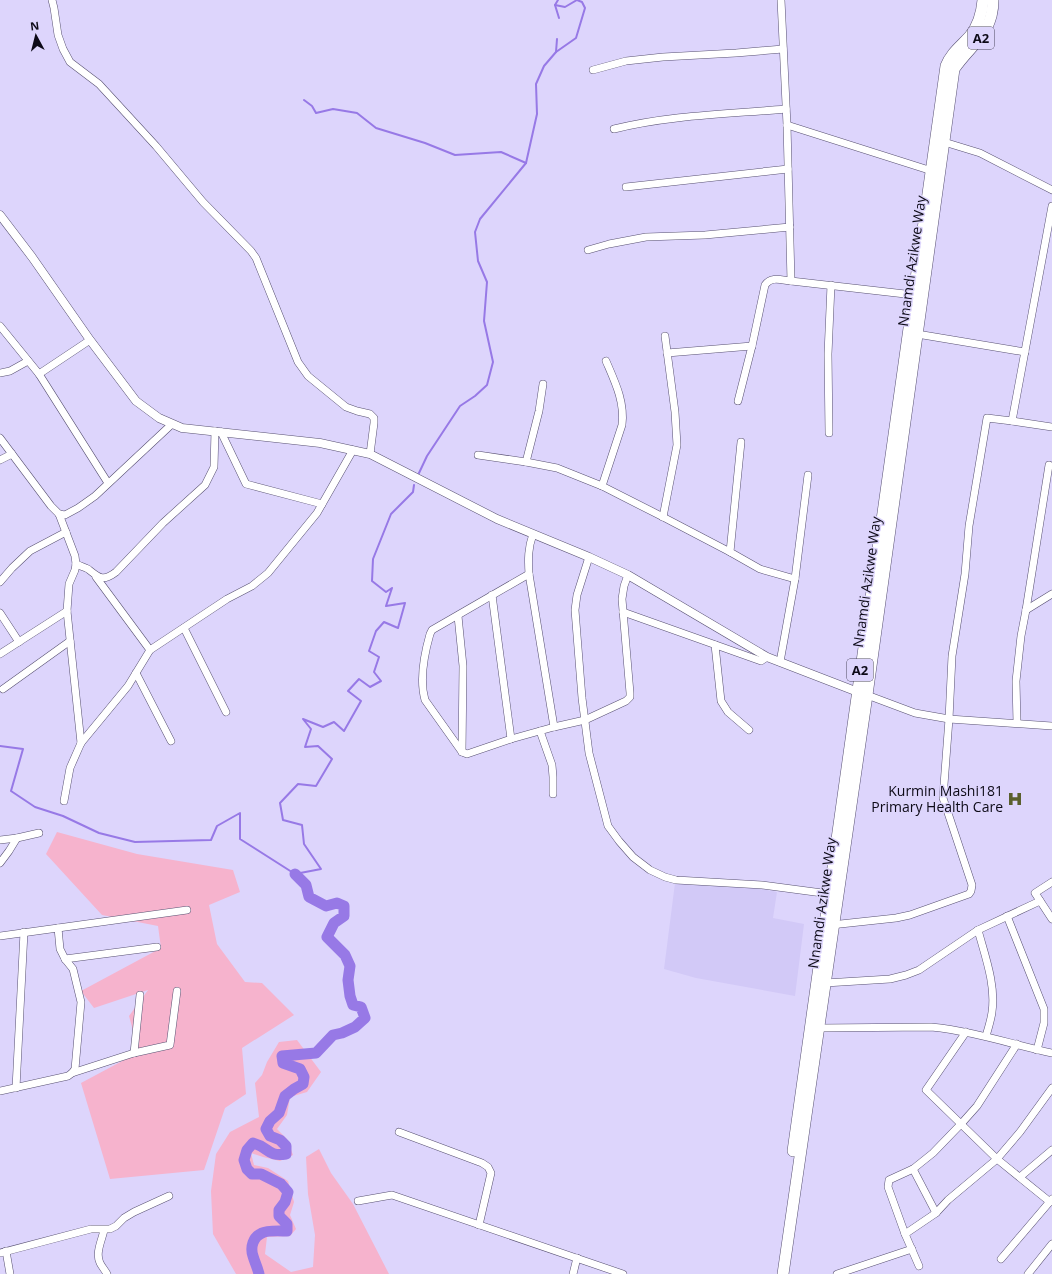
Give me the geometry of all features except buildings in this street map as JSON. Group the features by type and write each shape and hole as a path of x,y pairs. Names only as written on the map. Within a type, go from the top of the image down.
{"highway":[{"name":"Nnamdi Azikwe Way","path":"776,1274 830,924 946,66 952,55 978,24 983,0"},
{"name":"Nnamdi Azikwe Way","path":"783,1274 825,983 830,924 830,894 917,334 954,69 981,38 988,26 993,0"}],"street":[{"path":"52,0 58,35 70,62 100,84 156,146 203,202 256,258 298,362 308,376 346,407 370,414 374,418 370,454"},
{"path":"781,0 787,125 791,281"},
{"path":"593,70 626,61 783,49"},
{"path":"614,129 636,124 686,117 786,109"},
{"path":"787,125 932,171"},
{"path":"944,142 980,153 1052,190"},
{"path":"626,187 788,169"},
{"path":"1012,421 1052,206"},
{"path":"0,216 32,257 90,340 136,401 159,418 182,428 320,443 370,454 497,519 589,557 628,575 767,657 862,694 916,713 949,719 1052,726"},
{"path":"588,250 609,244 646,237 790,227"},
{"path":"738,401 765,286 768,280 772,279 914,295"},
{"path":"829,433 828,354 831,286"},
{"path":"0,326 39,374 108,484"},
{"path":"917,334 1025,352"},
{"path":"663,517 677,445 675,412 665,336"},
{"path":"39,374 90,340"},
{"path":"667,352 752,346"},
{"path":"0,373 10,371 28,361"},
{"path":"602,486 622,425 623,416 619,390 606,361"},
{"path":"526,462 539,411 543,384"},
{"path":"830,924 880,920 910,915 971,892 972,885 943,798 952,656 965,574 969,526 987,418 1052,427"},
{"path":"59,514 65,515 95,496 172,424"},
{"path":"218,431 246,484 322,504"},
{"path":"96,577 109,577 116,572 163,523 205,485 214,467 218,431"},
{"path":"0,438 51,506 59,514 75,556 76,564 69,584 67,611 81,743"},
{"path":"730,552 741,442"},
{"path":"64,801 70,768 81,743 128,686 150,650 227,599 262,580 317,513 353,450"},
{"path":"0,460 12,454"},
{"path":"478,455 557,468 602,486 760,569 795,579"},
{"path":"1017,723 1016,681 1021,636 1048,465"},
{"path":"780,662 795,579 808,475"},
{"path":"0,582 30,551 66,532"},
{"path":"533,534 528,556 529,574 554,727"},
{"path":"589,557 577,595 575,610 589,753 608,826 633,857 650,870 665,877 676,880 762,885 830,894"},
{"path":"76,564 86,568 96,577 150,650"},
{"path":"529,574 432,630 430,634 423,668 423,692 425,700 462,752 467,754 511,739 585,720 626,701 630,697 623,612 623,594 628,575"},
{"path":"1026,610 1052,594"},
{"path":"492,595 511,739"},
{"path":"0,654 67,611"},
{"path":"623,612 761,661 767,657"},
{"path":"0,613 19,642"},
{"path":"458,616 463,666 462,752"},
{"path":"184,628 226,712"},
{"path":"3,689 70,641"},
{"path":"715,645 721,701 728,712 749,730"},
{"path":"136,673 171,741"},
{"path":"540,731 552,765 553,794"},
{"path":"0,840 39,834"},
{"path":"0,862 10,851 17,838"},
{"path":"1052,882 1035,893 1052,919"},
{"path":"825,983 890,979 906,975 919,970 978,930 1040,901"},
{"path":"0,936 187,910"},
{"path":"1006,916 1044,1009 1044,1023 1037,1050"},
{"path":"58,928 60,949 65,959 74,969 81,1002 75,1069 72,1073"},
{"path":"978,930 992,990 992,1013 986,1036"},
{"path":"16,1088 24,932"},
{"path":"65,959 158,947"},
{"path":"0,1091 68,1076 72,1073 134,1053 170,1045 177,991"},
{"path":"134,1053 140,995"},
{"path":"1044,1009 1052,1005"},
{"path":"819,1028 931,1027 986,1036 1052,1053"},
{"path":"966,1032 926,1090 998,1159 1051,1200 1001,1259"},
{"path":"919,1266 905,1234 888,1184 889,1180 913,1169 933,1153 961,1124 977,1106 1017,1044"},
{"path":"905,1234 936,1213 948,1200 998,1159 1052,1088"},
{"path":"399,1132 482,1163 488,1168 490,1173 479,1225"},
{"path":"1020,1177 1052,1150"},
{"path":"913,1169 936,1213"},
{"path":"358,1201 392,1195 623,1274"},
{"path":"10,1274 3,1252 91,1229 110,1230 124,1218 169,1196"},
{"path":"104,1230 98,1252 98,1260 107,1274"},
{"path":"1028,1274 1052,1244"},
{"path":"837,1274 912,1249"},
{"path":"573,1274 577,1258"}],"shaded area":[{"path":"57,832 137,854 233,870 240,892 209,905 217,944 245,982 262,983 294,1015 242,1048 246,1094 225,1108 204,1170 110,1179 81,1083 139,1052 129,1016 148,990 94,1008 81,991 161,948 158,926 102,915 46,854"},
{"path":"675,883 743,885 777,892 773,918 804,924 795,996 696,978 664,969"},
{"path":"297,1040 321,1072 307,1092 290,1097 287,1115 277,1129 287,1139 293,1155 280,1161 251,1153 254,1165 268,1168 288,1181 294,1202 290,1215 296,1229 290,1236 267,1237 265,1254 291,1272 313,1267 315,1235 308,1194 306,1157 319,1149 331,1173 353,1204 389,1274 236,1274 213,1234 211,1191 216,1154 230,1132 259,1117 255,1083 262,1075 267,1062 279,1042"}],"waterway":[{"path":"558,0 555,5 559,18"},
{"path":"555,5 565,7 577,0"},
{"path":"556,52 576,38 585,8 582,2 577,0"},
{"path":"419,473 427,456 460,406 475,396 487,385 493,362 484,321 487,282 478,261 475,232 480,219 526,163 537,114 536,84 544,66 556,52 557,39"},
{"path":"304,100 312,106 316,113 333,109 357,113 376,128 425,143 455,155 501,152 526,163"},
{"path":"0,746 23,749 11,791 35,807 63,816 99,833 135,842 211,840 217,826 240,813 240,839 295,874 321,869 304,844 302,825 283,820 280,803 298,784 316,786 332,759 318,746 305,747 311,729 303,719 323,727 334,722 344,731 361,701 348,691 359,679 370,687 381,681 374,672 379,657 369,651 376,631 384,622 398,628 405,603 386,606 392,588 386,592 372,581 373,559 391,514 413,492 414,485"},
{"path":"259,1274 252,1253 254,1240 264,1232 287,1231 287,1224 279,1216 279,1210 285,1202 288,1192 281,1184 261,1174 252,1174 247,1169 244,1160 247,1150 253,1143 271,1153 280,1155 286,1154 286,1146 280,1140 270,1136 266,1129 270,1121 279,1113 285,1096 303,1084 304,1077 300,1069 283,1063 282,1056 316,1053 333,1035 355,1027 365,1018 361,1007 353,1005 350,996 348,980 350,966 345,955 327,937 334,923 344,916 344,906 337,903 326,906 309,897 306,885 295,874"}],"place":[{"name":"Kurmin Mashi181 Primary Health Care","path":"1015,799"}]}
